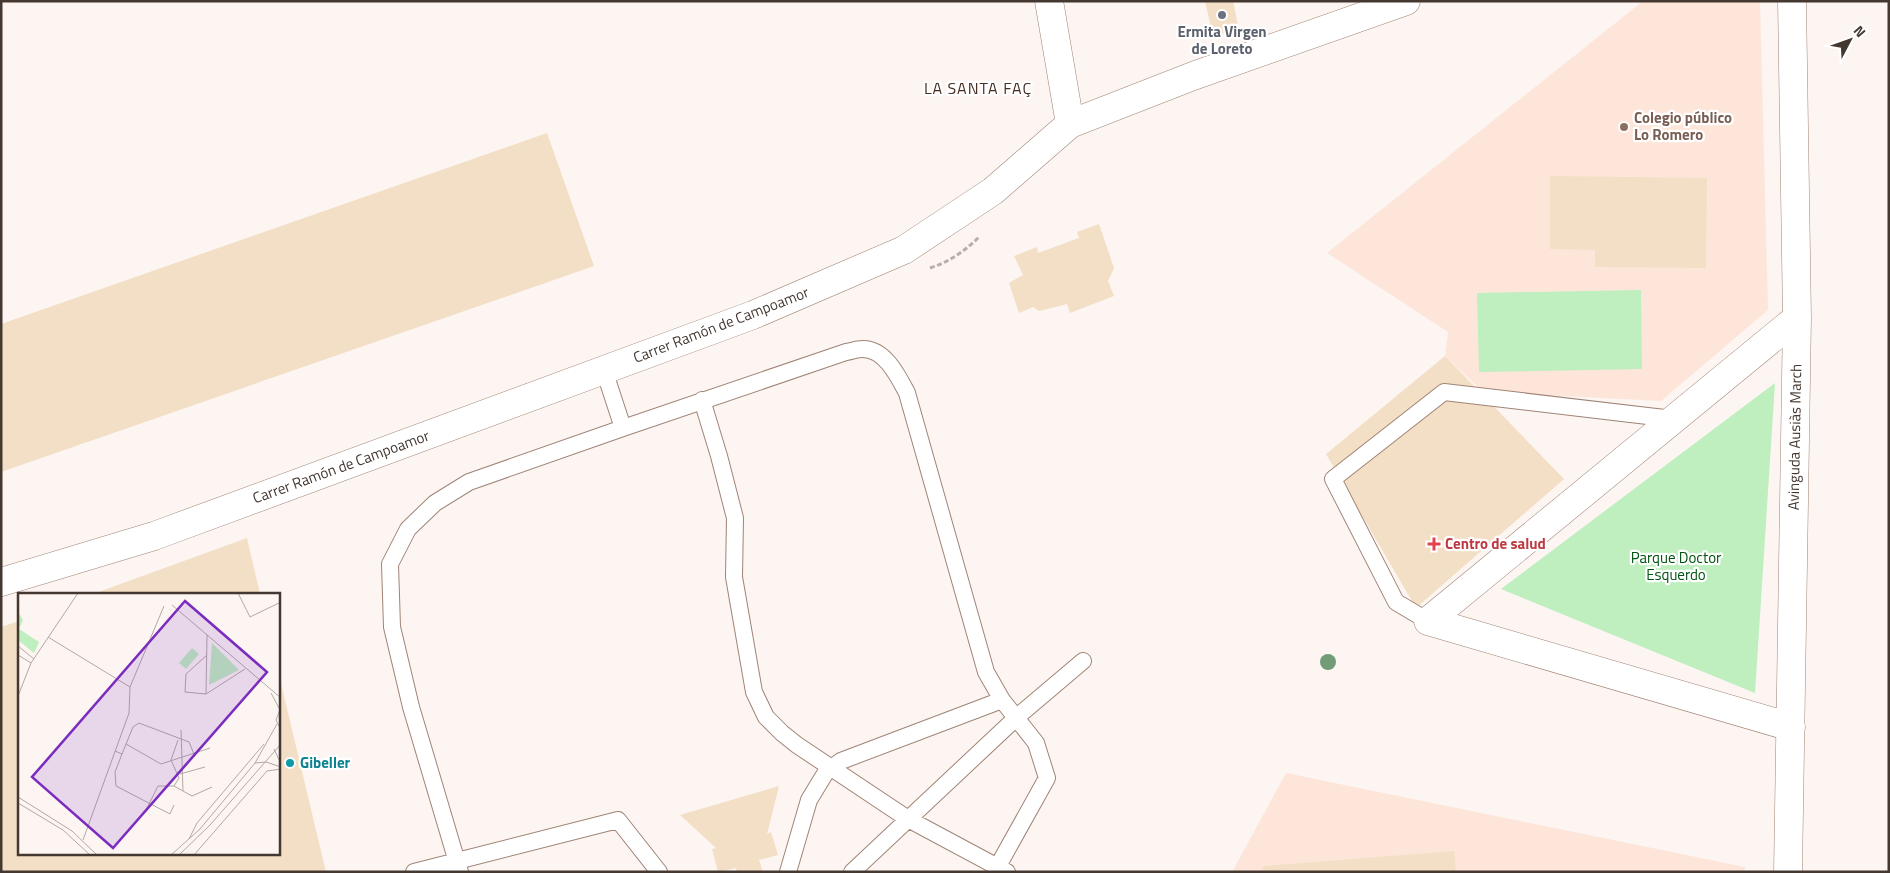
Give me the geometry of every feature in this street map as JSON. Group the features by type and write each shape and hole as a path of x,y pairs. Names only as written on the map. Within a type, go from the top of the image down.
{"street":[{"path":"1049,1 1070,124"},
{"name":"Carrer Ramón de Campoamor","path":"1,582 154,536 753,315 904,250 993,191 1070,124 1193,76 1406,1"},
{"name":"Avinguda Ausiàs March","path":"1788,872 1797,318 1792,1"},
{"path":"1428,621 1797,318"},
{"path":"1428,621 1791,727"}],"lane":[{"path":"459,866 411,707 392,626 390,564 408,529 435,503 469,482 702,400 846,352 864,348 876,352 894,368 906,393 986,672 1002,700 1036,743 1047,778 1002,869 908,819 782,733 766,717 754,692 734,577 735,518 702,400"},
{"path":"604,370 623,428"},
{"path":"1428,621 1396,602 1333,479 1444,392 1673,419"},
{"path":"852,872 1017,717 1083,661"},
{"path":"788,872 809,800 826,772 841,760 1002,700"},
{"path":"414,872 459,866 618,820 659,872"}],"shaded area":[{"name":"Colegio público Lo Romero","path":"1643,1 1760,1 1768,310 1661,401 1483,392 1445,356 1448,332 1327,253"},
{"path":"1286,773 1745,867 1744,872 1232,872"}],"green space":[{"path":"1641,290 1642,369 1479,372 1477,293"},
{"name":"Parque Doctor Esquerdo","path":"1775,383 1755,693 1501,589"}],"building":[{"name":"Ermita Virgen de Loreto","path":"1205,1 1233,1 1239,30 1213,36"},
{"path":"547,133 594,266 1,472 1,324"},
{"path":"1550,176 1707,178 1706,268 1595,267 1595,250 1550,249"},
{"path":"1099,224 1114,268 1108,281 1114,296 1070,313 1067,304 1039,311 1033,307 1019,313 1009,283 1023,275 1014,256 1037,247 1038,253 1079,238 1077,232"},
{"name":"Centro de salud","path":"1445,356 1564,479 1416,608 1326,454"},
{"path":"247,538 260,593 96,593"},
{"name":"Gibeller","path":"18,621 18,856 280,856 280,679 326,872 1,872 1,627"},
{"path":"779,786 767,834 771,832 778,855 759,860 763,872 737,872 736,868 718,872 712,849 716,848 680,815"},
{"path":"1454,851 1456,872 1261,872 1264,866"}],"place":[{"name":"Ermita Virgen de Loreto","path":"1222,15"},
{"name":"Colegio público Lo Romero","path":"1624,127"},
{"name":"Centro de salud","path":"1434,544"},
{"name":"Gibeller","path":"290,763"}],"district":[{"name":"LA SANTA FAÇ","path":"978,88"}]}
